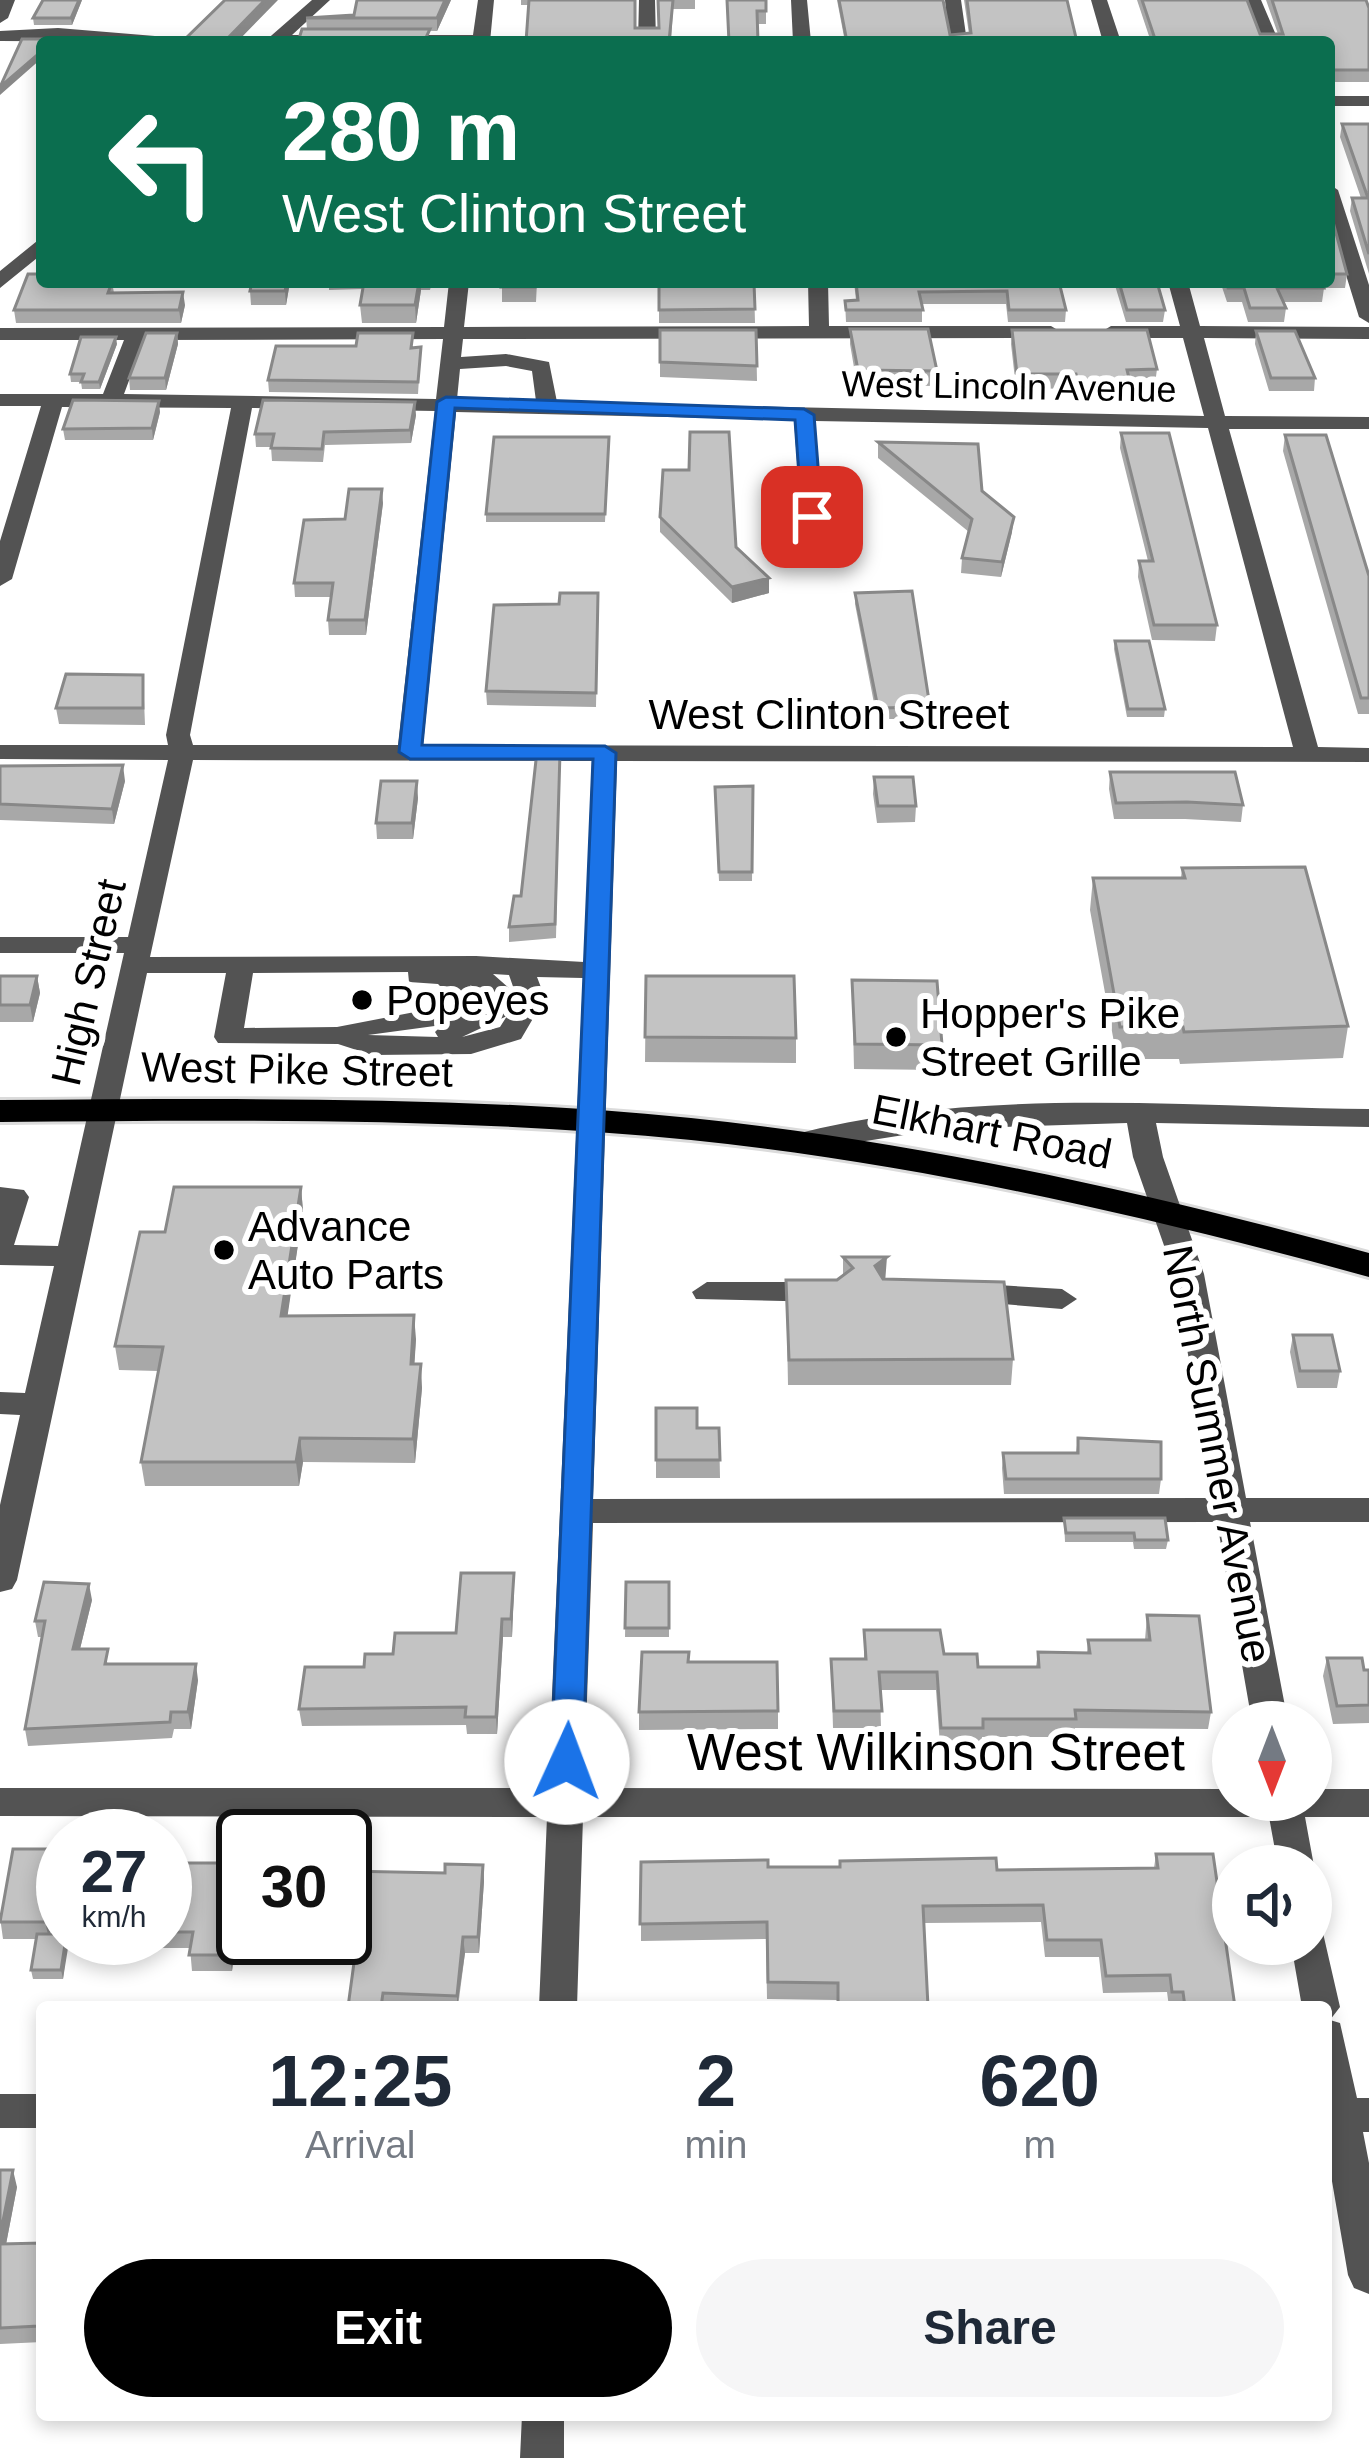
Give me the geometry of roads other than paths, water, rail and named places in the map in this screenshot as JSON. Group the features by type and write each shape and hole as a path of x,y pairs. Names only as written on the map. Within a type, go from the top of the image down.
{"highway":[{"name":"West Pike Street","path":"0,1111 592,1121"},
{"name":"Elkhart Road","path":"592,1121 802,1142 1037,1182 1369,1265"}],"street":[{"path":"0,17 7,0"},
{"path":"280,36 322,0"},
{"path":"482,36 486,0"},
{"path":"646,36 647,0"},
{"path":"799,0 802,36"},
{"path":"953,0 957,36"},
{"path":"1099,0 1110,36"},
{"path":"1253,0 1268,36"},
{"path":"0,36 94,36"},
{"path":"1335,101 1369,101"},
{"path":"0,250 36,248"},
{"path":"1369,250 1338,250 1369,317"},
{"path":"0,282 36,251"},
{"path":"410,752 458,288"},
{"path":"818,288 819,332"},
{"path":"1180,288 1308,754"},
{"path":"0,334 1076,332"},
{"path":"1099,332 1369,333"},
{"path":"111,400 136,334"},
{"path":"450,364 506,360 542,366 548,405"},
{"name":"West Lincoln Avenue","path":"0,400 446,402 804,415 1369,423"},
{"path":"1,570 53,400"},
{"name":"High Street","path":"0,1580 182,752 178,735 243,400"},
{"path":"804,415 812,517 850,544"},
{"name":"West Clinton Street","path":"0,752 1369,754"},
{"path":"558,2001 605,753"},
{"path":"0,945 241,965 596,970"},
{"path":"241,965 228,1037 451,1032 499,1009 496,989 481,978 313,978 290,965"},
{"path":"340,1036 372,1046 472,1045 511,1033 531,998 520,968"},
{"path":"802,1142 868,1126 946,1117 1369,1118"},
{"name":"North Summer Avenue","path":"1142,1118 1148,1157 1189,1274 1266,1701"},
{"path":"0,1197 14,1197 0,1243"},
{"path":"0,1255 69,1256"},
{"path":"706,1292 833,1292"},
{"path":"934,1293 1062,1299"},
{"path":"0,1403 38,1403"},
{"path":"576,1511 1369,1510"},
{"name":"West Wilkinson Street","path":"0,1802 1212,1802"},
{"name":"West Wilkinson Street","path":"1332,1803 1369,1803"},
{"path":"1314,1965 1320,2001"},
{"path":"1332,2061 1345,2115 1369,2275"},
{"path":"0,2111 36,2111"},
{"path":"542,2458 543,2421"}],"place":[{"name":"Popeyes","path":"362,1000"},
{"name":"Hopper's Pike Street Grille","path":"896,1037"},
{"name":"Advance Auto Parts","path":"224,1250"}]}
